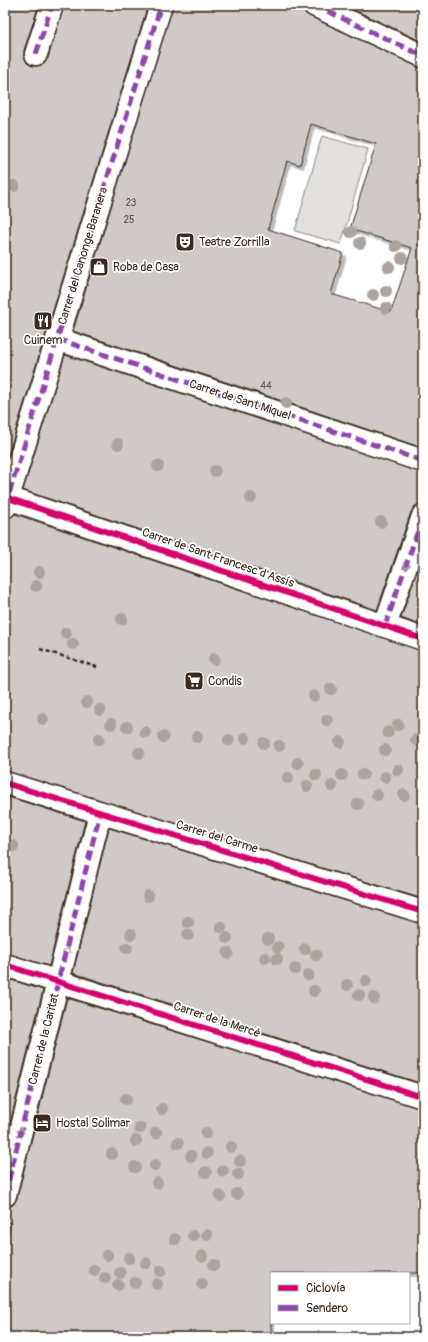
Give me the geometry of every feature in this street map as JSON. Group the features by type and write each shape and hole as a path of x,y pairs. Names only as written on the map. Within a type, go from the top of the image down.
{"street":[{"path":"36,54 52,5"},
{"name":"Carrer del Canonge Baranera","path":"6,501 161,5"},
{"path":"314,5 423,56"},
{"name":"Carrer de Sant Miquel","path":"57,340 423,461"},
{"name":"Carrer de Sant Francesc d'Assís","path":"6,501 423,639"},
{"path":"386,626 423,516"},
{"name":"Carrer del Carme","path":"5,783 423,912"},
{"name":"Carrer de la Caritat","path":"6,1183 59,982 100,813"},
{"name":"Carrer de la Mercè","path":"5,964 423,1097"}],"path":[{"path":"40,649 97,667"}],"shaded area":[{"path":"322,136 368,149 341,244 295,231"}],"building":[{"path":"5,5 39,5 24,50 24,56 27,63 32,66 38,66 44,64 48,58 64,5 148,5 5,465"},
{"path":"173,5 302,5 304,12 309,16 423,68 423,448 73,331","holes":["311,124 376,144 350,229 412,248 391,312 331,294 343,253 268,229 287,161 300,165"]},
{"path":"344,5 423,5 423,42"},
{"path":"65,355 423,473 423,504 415,506 411,512 377,610 23,490"},
{"path":"15,514 423,651 423,899 5,771 5,519"},
{"path":"423,554 423,626 401,618"},
{"path":"5,796 85,821 49,966 5,953"},
{"path":"109,828 423,924 423,1084 73,973"},
{"path":"5,978 43,990 5,1143"},
{"path":"67,998 423,1109 423,1273 270,1272 271,1337 5,1337 5,1246 11,1223 5,1222 5,1207 9,1207 14,1204 17,1198"}],"marked path":[{"path":"36,54 52,5"},
{"path":"5,507 161,5"},
{"path":"314,5 423,56"},
{"path":"57,339 423,461"},
{"path":"385,626 423,516"},
{"path":"5,1195 100,813"}],"cycle path":[{"path":"5,497 423,639"},
{"path":"5,783 423,912"},
{"path":"5,965 423,1097"}],"place":[{"name":"Teatre Zorrilla","path":"185,242"},
{"name":"Roba de Casa","path":"99,267"},
{"name":"Cuinem","path":"43,321"},
{"name":"Condis","path":"194,681"},
{"name":"Hostal Solimar","path":"42,1123"}]}
